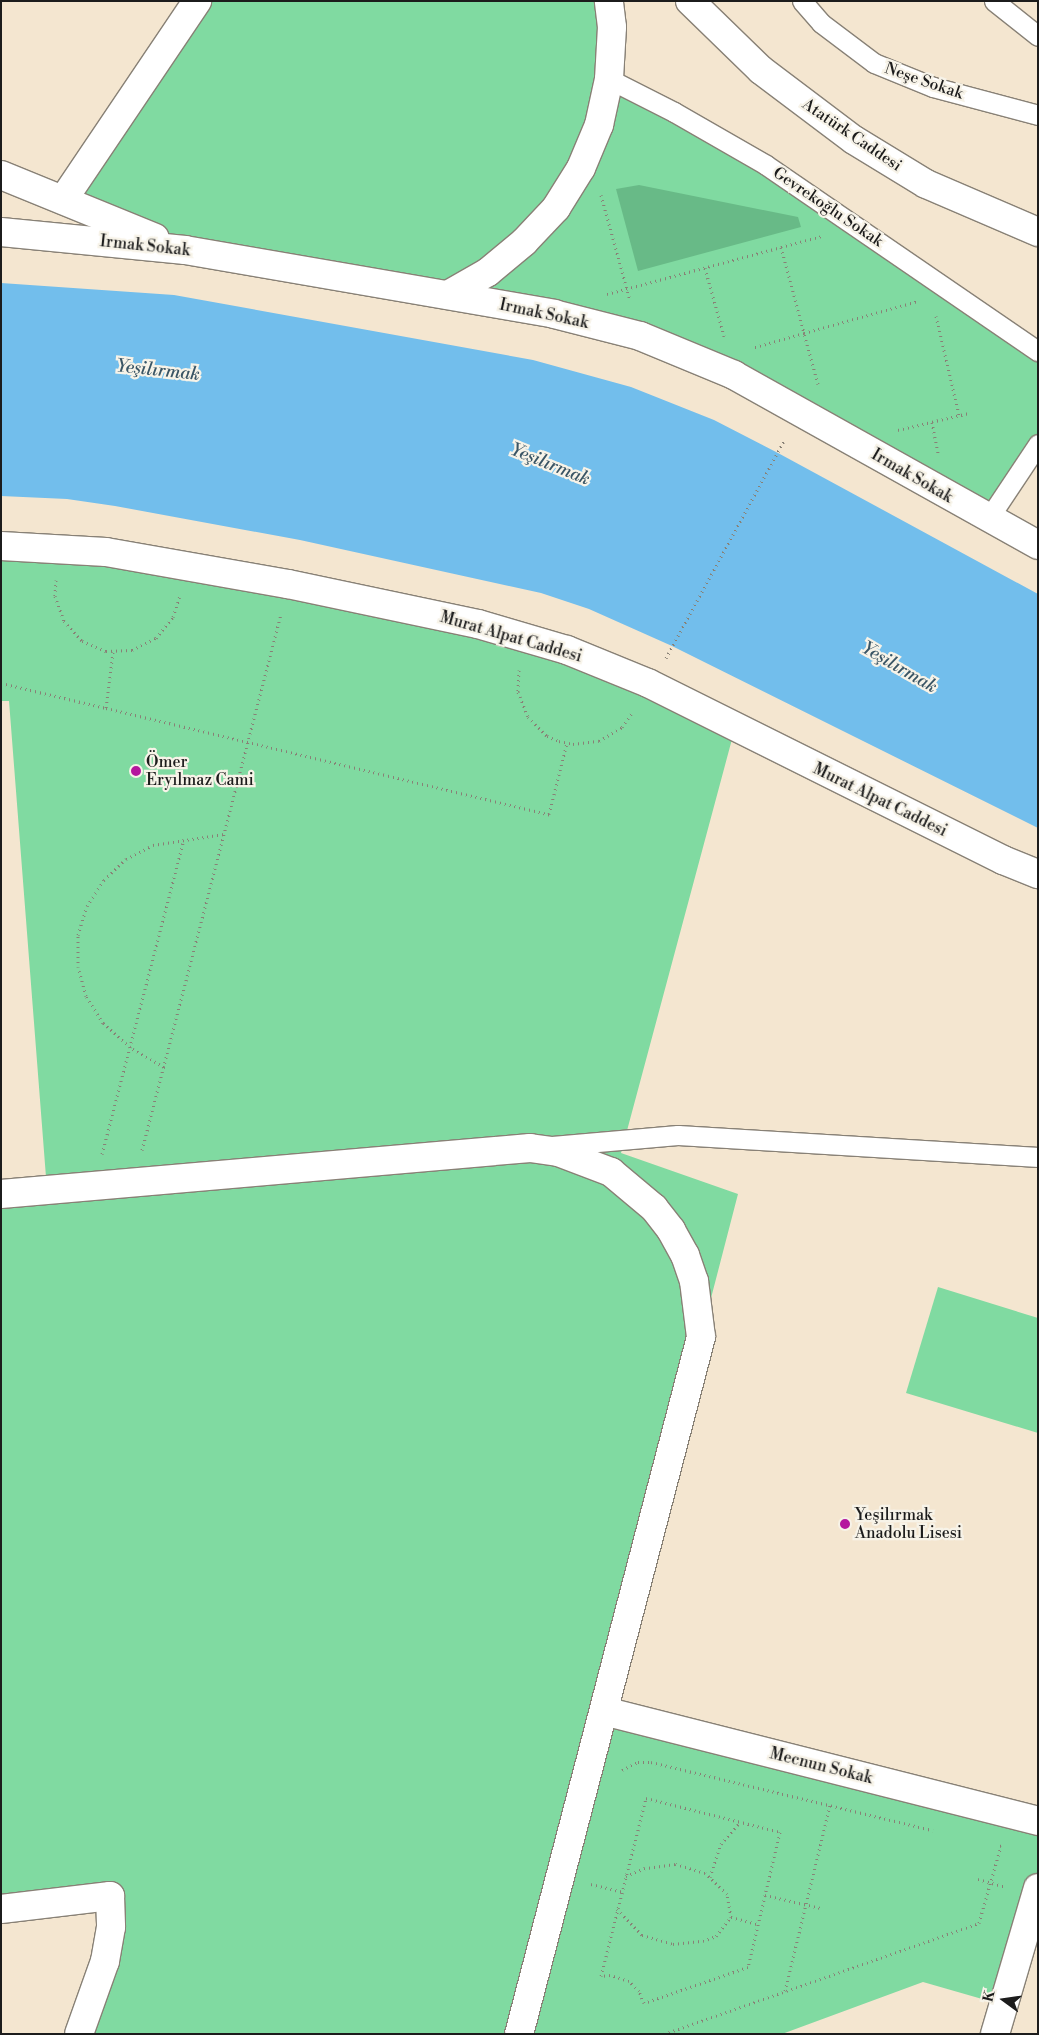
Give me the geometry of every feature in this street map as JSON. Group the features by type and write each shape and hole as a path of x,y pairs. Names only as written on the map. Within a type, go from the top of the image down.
{"street":[{"path":"63,200 197,1"},
{"path":"448,295 488,272 524,242 556,208 581,168 598,125 609,80 612,26 609,1"},
{"name":"Atatürk Caddesi","path":"694,4 761,70 854,140 926,184 1038,232"},
{"path":"1,175 185,250"},
{"name":"Irmak Sokak","path":"1,232 185,250 554,314 640,336 731,365 829,427 988,519 1038,545"},
{"name":"Murat Alpat Caddesi","path":"1,546 60,548 288,584 478,624 528,638 648,683 940,829 1038,874"},
{"path":"1,1194 530,1148 558,1152 585,1160 611,1172 648,1201 671,1230 685,1254 700,1309 701,1337 519,2034"},
{"name":"Mecnun Sokak","path":"604,1712 1038,1821"},
{"path":"995,2034 1038,1888"},
{"path":"1,1908 110,1896 111,1927 105,1961 80,2034"}],"lane":[{"name":"Neşe Sokak","path":"802,1 821,23 874,62 933,87 1038,115"},
{"path":"994,1 1038,36"},
{"name":"Gevrekoğlu Sokak","path":"609,80 674,112 766,165 1038,351"},
{"path":"988,519 1038,444"},
{"path":"530,1148 678,1135 1038,1157"}],"path":[{"path":"588,149 640,336"},
{"path":"598,296 781,247 829,427"},
{"path":"705,267 731,365 804,333 923,300"},
{"path":"934,306 959,415"},
{"path":"854,441 969,413"},
{"path":"672,646 778,452"},
{"path":"60,548 55,596 64,621 82,641 113,652 145,645 166,628 173,617 189,567"},
{"path":"134,1182 288,584"},
{"path":"528,638 518,679 522,705 537,728 567,743 586,744 611,735 630,717 648,683"},
{"path":"106,708 113,652"},
{"path":"1,683 549,814 567,743"},
{"path":"164,1067 130,1047 103,1023 86,996 78,967 78,936 87,906 104,880 126,859 153,846 224,834"},
{"path":"93,1186 184,840"},
{"path":"617,1775 629,1765 651,1762 934,1830"},
{"path":"646,1798 780,1832 748,1967 644,2003 640,1991 630,1981 610,1975 601,1976 626,1876 646,1798"},
{"path":"785,1991 830,1805"},
{"path":"710,1877 720,1844 741,1822"},
{"path":"664,2034 978,1923 1001,1846 991,1844"},
{"path":"617,1909 642,1935 673,1944 703,1941 716,1936 731,1917 727,1894 710,1877 675,1864 645,1868 626,1876"},
{"path":"586,1892 590,1874"},
{"path":"765,1895 821,1908"},
{"path":"731,1917 758,1924"}],"green space":[{"path":"197,1 609,1 609,80 674,112 1038,351 1038,444 988,519 640,336 185,250 63,200"},
{"path":"639,185 798,217 801,227 638,271 616,189"},
{"path":"1,546 478,624 735,728 621,1153 738,1194 604,1711 1038,1821 1038,1888 1003,2005 923,1982 782,2034 79,2034 110,1896 1,1909 1,1194 47,1190 9,701 1,701"},
{"path":"938,1287 1038,1318 1038,1433 906,1393"}],"water":[{"name":"Yeşilırmak","path":"1,283 174,295 533,360 631,387 714,420 778,453 1038,594 1038,828 672,646 589,609 541,593 300,540 115,506 67,499 1,496"}],"place":[{"name":"Ömer Eryılmaz Cami","path":"136,771"},
{"name":"Yeşilırmak Anadolu Lisesi","path":"845,1524"}]}
